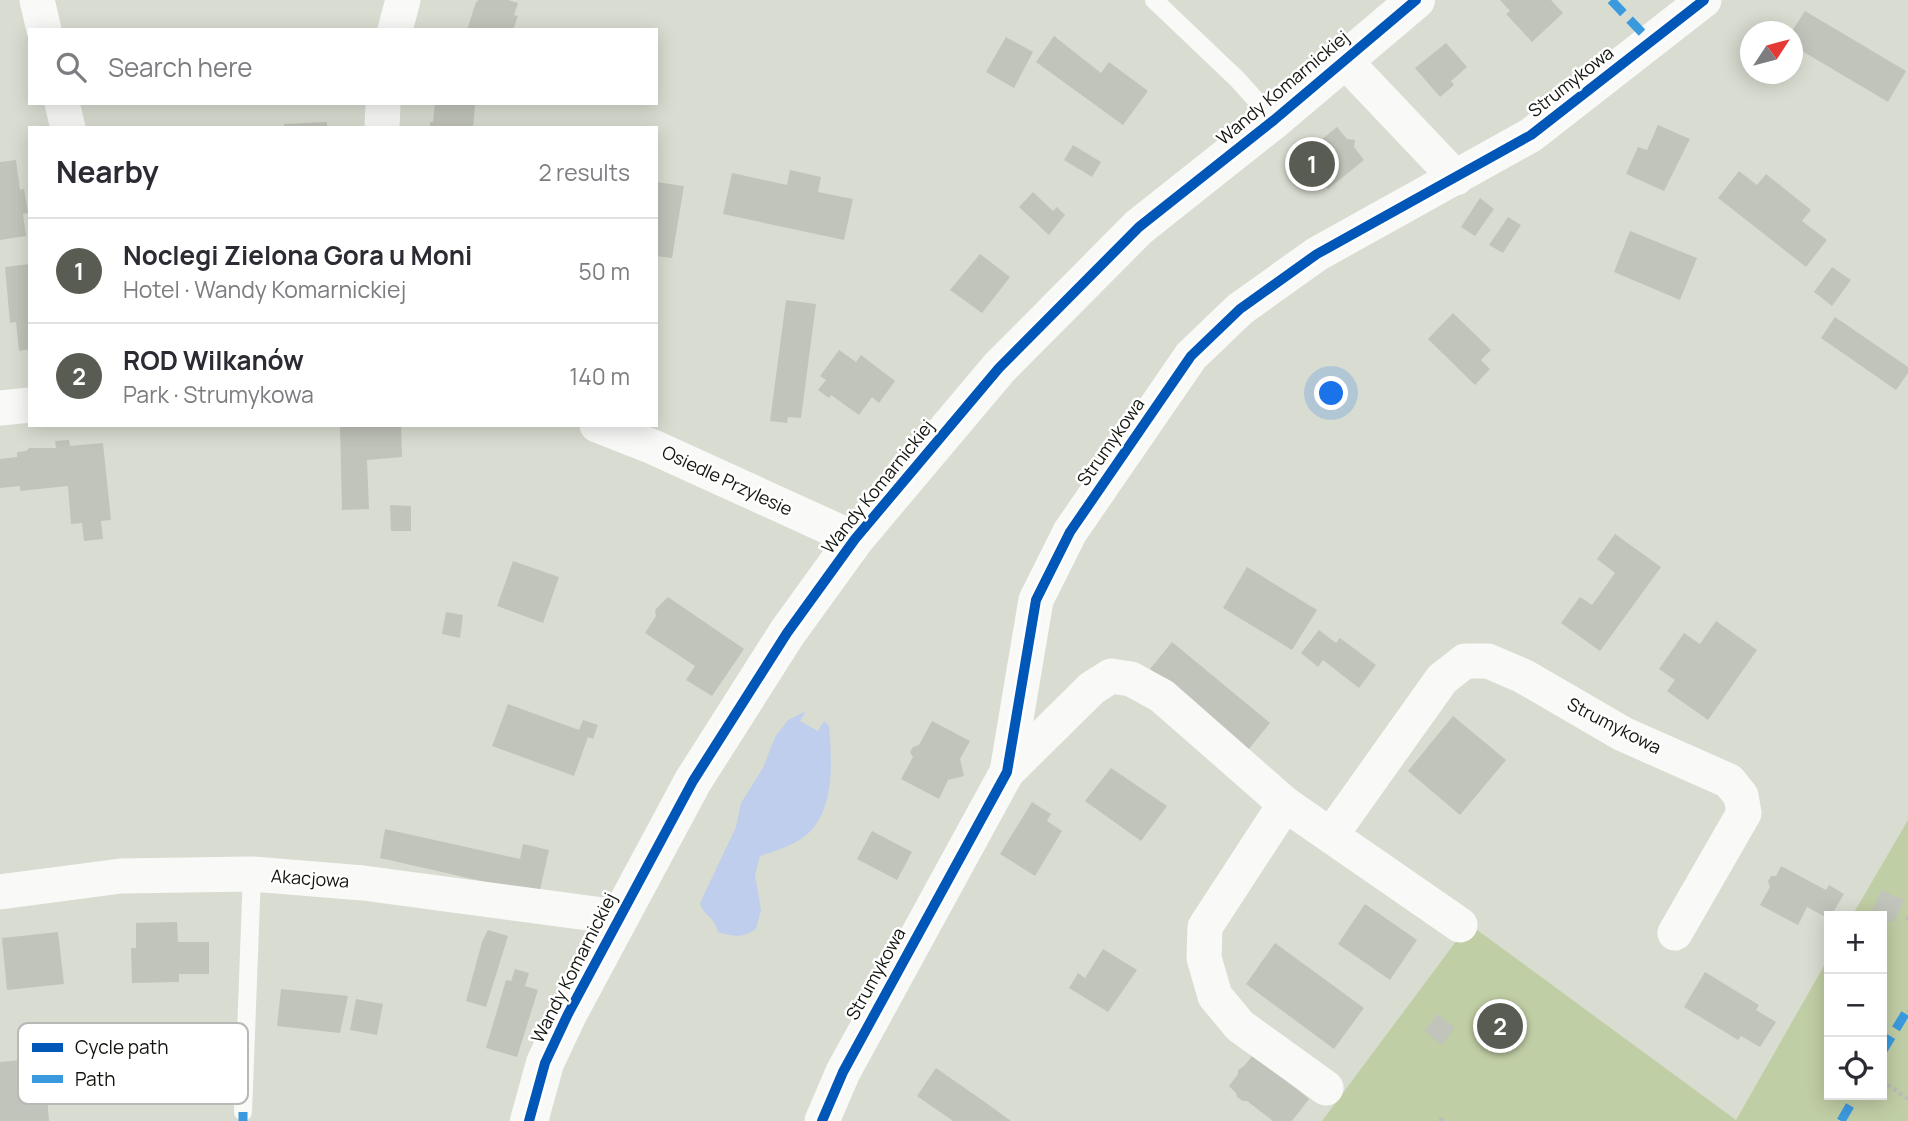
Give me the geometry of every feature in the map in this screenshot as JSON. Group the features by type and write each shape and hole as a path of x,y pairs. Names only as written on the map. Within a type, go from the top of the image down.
{"street":[{"path":"37,0 44,28"},
{"path":"396,28 404,0"},
{"name":"Wandy Komarnickiej","path":"529,1121 545,1063 618,917 693,781 787,633 855,539 999,368 1139,227 1274,120 1416,0"},
{"name":"Strumykowa","path":"1007,772 1036,600 1070,532 1191,356 1240,309 1317,254 1531,135 1704,0"},
{"path":"1344,60 1456,178"},
{"path":"62,105 68,126"},
{"path":"382,126 383,105"},
{"path":"0,408 28,405"},
{"name":"Osiedle Przylesie","path":"602,427 653,447 855,539"},
{"name":"Strumykowa","path":"1331,835 1441,678 1465,662 1488,661 1523,676 1623,734 1729,781 1741,796 1744,813 1675,933"},
{"name":"Strumykowa","path":"822,1121 843,1072 1007,772 1092,688 1111,676 1131,679 1162,696 1285,804 1460,925"},
{"path":"1285,804 1205,927 1204,958 1215,996 1240,1026 1326,1088"},
{"name":"Akacjowa","path":"0,892 121,876 251,874 363,883 618,917"}],"lane":[{"path":"1154,0 1237,79 1274,120"},
{"path":"246,1023 251,874"},
{"path":"243,1104 243,1112"}],"path":[{"path":"1887,1033 1892,1036"},
{"path":"1887,1084 1908,1099"}],"green space":[{"path":"1908,820 1908,1121 1322,1121 1469,924 1736,1120 1824,966 1824,1100 1887,1100 1887,911 1855,911"}],"water":[{"path":"806,711 800,721 818,731 824,721 829,726 831,772 821,817 801,839 760,856 755,875 761,910 756,929 738,936 718,932 700,903 736,827 741,803 763,768 775,737 788,720"}],"building":[{"path":"508,0 518,3 514,15 518,16 514,28 468,28 476,2"},
{"path":"1500,0 1551,0 1563,13 1532,42 1506,14 1510,11"},
{"path":"1805,11 1906,71 1888,102 1803,52 1803,21 1798,21"},
{"path":"1054,36 1101,73 1109,62 1148,91 1123,125 1036,62"},
{"path":"1006,37 1033,52 1014,88 986,72"},
{"path":"1446,43 1467,67 1451,81 1454,85 1440,97 1415,68"},
{"path":"435,105 475,105 473,126 430,126 430,122 433,122"},
{"path":"327,122 327,126 284,126"},
{"path":"1658,125 1690,139 1664,191 1626,174 1638,147 1647,150"},
{"path":"1337,127 1347,139 1355,140 1354,147 1364,160 1328,189 1318,178 1309,185 1292,164"},
{"path":"1073,145 1101,162 1092,177 1064,160"},
{"path":"16,160 20,190 24,189 28,213 23,214 26,236 0,240 0,162"},
{"path":"790,170 821,177 818,192 853,199 844,240 723,214 732,173 787,185"},
{"path":"1739,171 1757,185 1766,174 1811,210 1802,221 1827,240 1806,267 1718,198"},
{"path":"658,182 684,186 672,258 658,256"},
{"path":"1033,192 1053,211 1057,207 1065,215 1049,235 1019,207"},
{"path":"1480,198 1494,209 1475,236 1461,227"},
{"path":"1508,217 1521,225 1503,253 1489,245"},
{"path":"1630,231 1697,258 1680,300 1614,272"},
{"path":"980,254 1010,277 982,313 950,290"},
{"path":"28,264 28,349 19,351 16,322 10,323 5,267"},
{"path":"1832,267 1851,280 1832,306 1814,292"},
{"path":"786,300 816,304 801,418 788,417 787,423 770,421"},
{"path":"1453,313 1491,350 1481,360 1490,369 1475,385 1428,339"},
{"path":"1835,317 1908,367 1908,373 1896,390 1821,338"},
{"path":"839,350 856,362 861,355 895,381 879,403 872,397 859,415 831,395 829,398 818,390 826,380 820,376"},
{"path":"340,427 401,427 402,457 367,460 369,509 342,510"},
{"path":"69,440 70,446 103,443 111,520 101,521 103,539 84,541 82,523 71,524 68,486 20,491 20,486 0,488 0,459 17,457 17,452 29,448 56,448 55,441"},
{"path":"390,505 411,506 411,531 391,531"},
{"path":"1615,534 1661,567 1600,651 1561,623 1580,597 1592,605 1615,573 1597,559"},
{"path":"513,561 559,577 543,623 497,606"},
{"path":"1247,567 1317,610 1292,650 1223,608"},
{"path":"668,597 744,649 712,696 686,680 695,666 645,633 656,616 655,610"},
{"path":"446,612 463,615 460,638 442,634"},
{"path":"1716,621 1757,650 1708,720 1667,691 1675,680 1659,669 1684,633 1700,644"},
{"path":"1319,630 1336,643 1340,638 1376,665 1359,688 1323,660 1318,667 1301,653"},
{"path":"1172,642 1270,723 1248,750 1150,669"},
{"path":"508,704 579,730 583,720 598,725 593,739 588,737 574,776 492,746"},
{"path":"1453,716 1506,760 1460,815 1408,771"},
{"path":"932,721 970,741 960,759 964,776 948,780 939,799 901,779 913,757 910,752 913,747 919,745"},
{"path":"1111,768 1167,806 1141,841 1085,801"},
{"path":"1032,802 1051,814 1047,821 1062,831 1035,876 1000,854"},
{"path":"385,829 520,859 523,844 549,850 539,894 380,858"},
{"path":"872,831 912,852 897,880 857,859"},
{"path":"1781,866 1826,890 1829,885 1844,894 1834,911 1824,911 1824,916 1807,907 1798,925 1760,905 1770,887 1768,881 1771,876 1776,876"},
{"path":"1881,890 1904,900 1894,923 1887,920 1887,911 1872,911"},
{"path":"1365,904 1417,940 1390,980 1338,944"},
{"path":"177,922 178,942 209,942 209,974 179,974 179,982 132,983 131,948 136,948 136,923"},
{"path":"488,930 508,936 486,1007 466,1001 482,942"},
{"path":"58,932 64,984 7,990 2,938"},
{"path":"1275,943 1364,1008 1334,1049 1246,984"},
{"path":"1103,949 1137,970 1108,1012 1069,988 1078,973 1085,978"},
{"path":"515,969 529,973 525,986 538,990 517,1057 486,1048 506,980 511,981"},
{"path":"1705,972 1759,1005 1756,1010 1776,1022 1760,1047 1741,1036 1738,1040 1684,1007"},
{"path":"281,989 348,996 340,1033 277,1026"},
{"path":"356,999 383,1004 377,1035 350,1030"},
{"path":"1437,1014 1455,1028 1442,1045 1424,1031"},
{"path":"1254,1054 1309,1099 1292,1121 1273,1121 1247,1101 1237,1097 1229,1086 1238,1070"},
{"path":"18,1060 18,1104 48,1104 49,1121 0,1121 0,1062"},
{"path":"936,1068 1011,1121 953,1121 917,1096"}],"marked path":[{"path":"1611,0 1651,42"},
{"path":"1887,1044 1908,1009"},
{"path":"1841,1121 1853,1100"},
{"path":"243,1112 243,1121"}],"cycle path":[{"path":"529,1121 545,1063 568,1014 693,781 787,633 855,539 999,368 1139,227 1274,120 1416,0"},
{"path":"822,1121 843,1072 1007,772 1036,600 1070,532 1191,356 1240,309 1317,254 1531,135 1704,0"}],"place":[{"name":"Noclegi Zielona Gora u Moni","path":"1312,164"},
{"name":"ROD Wilkanów","path":"1500,1026"}]}
